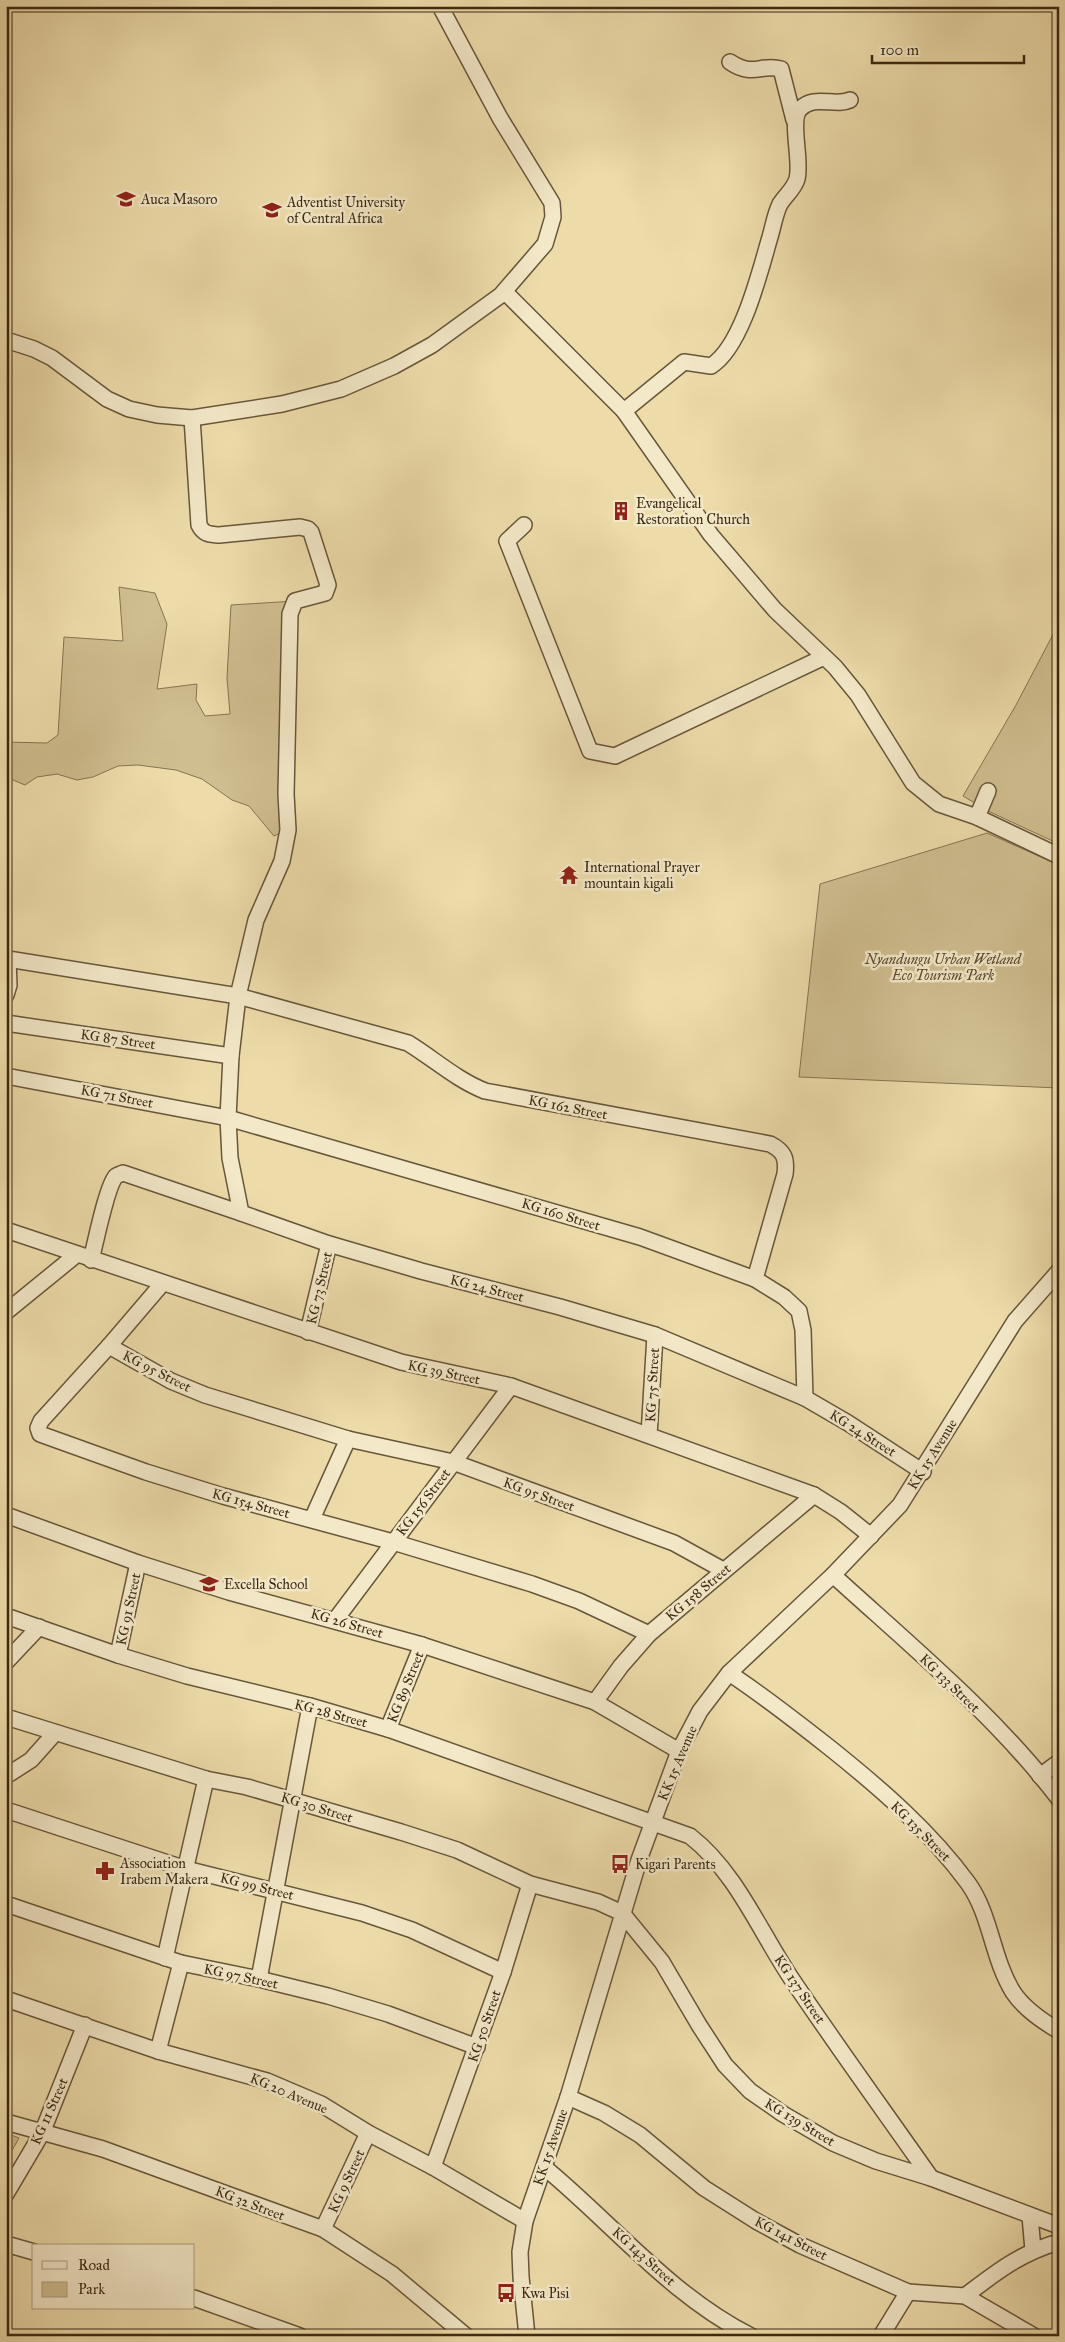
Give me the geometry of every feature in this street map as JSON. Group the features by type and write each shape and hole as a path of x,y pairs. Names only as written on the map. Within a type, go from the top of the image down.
{"street":[{"path":"6,340 34,349 52,358 107,399 129,409 156,415 192,418 282,404 341,389 394,366 432,344 505,292 545,244 553,217 552,203 496,109 440,6"},
{"path":"624,411 684,362 710,366 717,362 730,347 756,283 780,204 797,179 799,155 782,62 750,71 730,62"},
{"path":"787,91 794,99 804,105"},
{"path":"794,120 798,110 804,105 819,101 844,103 850,100"},
{"path":"505,292 624,411 712,535 775,610 824,657 858,695 913,783 939,804 976,817 1059,856"},
{"path":"192,418 199,525 202,530 206,534 219,535 300,527 308,529 311,532 328,585 324,594 294,601 290,614 286,794 288,830 282,861 256,920 238,996 230,1056 228,1118 230,1158 240,1213"},
{"path":"524,525 507,541 590,751 615,756 824,657"},
{"path":"976,817 988,791"},
{"path":"6,996 9,985 8,959 238,996"},
{"name":"KG 162 Street","path":"238,996 408,1044 431,1057 468,1085 485,1091 770,1144 781,1150 786,1160 785,1174 755,1279"},
{"name":"KG 87 Street","path":"6,1023 230,1056"},
{"name":"KG 71 Street","path":"6,1076 228,1118"},
{"name":"KG 160 Street","path":"228,1118 631,1234 755,1279 784,1297 798,1311 803,1330 805,1398"},
{"name":"KG 24 Street","path":"92,1260 106,1203 115,1177 123,1174 329,1244 458,1282 560,1306 655,1335 805,1398 855,1427 923,1472"},
{"name":"KG 39 Street","path":"6,1230 162,1284 401,1362 511,1386 814,1495 842,1512 871,1536"},
{"name":"KG 73 Street","path":"308,1332 329,1244"},
{"path":"6,1312 76,1255"},
{"name":"KK 15 Avenue","path":"527,2336 520,2269 520,2252 525,2221 568,2097 622,1913 679,1751 700,1711 729,1673 833,1575 900,1505 923,1472 1015,1321 1059,1271"},
{"name":"KG 154 Street","path":"162,1284 109,1346 40,1420 38,1428 40,1434 146,1472 223,1496 393,1542 532,1584 579,1601 649,1634"},
{"name":"KG 75 Street","path":"649,1435 655,1335"},
{"name":"KG 95 Street","path":"109,1346 171,1380 205,1395 348,1439 453,1462 674,1543 723,1570"},
{"name":"KG 156 Street","path":"336,1619 453,1462 486,1423 511,1386"},
{"path":"312,1520 348,1439"},
{"name":"KG 158 Street","path":"595,1702 621,1666 649,1634 814,1495"},
{"name":"KG 26 Street","path":"6,1515 138,1563 229,1592 336,1619 595,1702 679,1751"},
{"name":"KG 91 Street","path":"118,1655 138,1563"},
{"name":"KG 133 Street","path":"833,1575 933,1666 996,1728 1059,1799"},
{"name":"KG 28 Street","path":"6,1616 118,1655 187,1676 310,1706 388,1729 653,1822"},
{"path":"6,1662 38,1626"},
{"name":"KG 89 Street","path":"388,1729 422,1645"},
{"name":"KG 135 Street","path":"729,1673 779,1707 858,1771 944,1850 974,1894 986,1918 1000,1962 1014,1993 1038,2019 1059,2031"},
{"path":"259,1979 310,1706"},
{"name":"KG 30 Street","path":"6,1717 206,1779 292,1800 457,1850 530,1884 598,1902 622,1913"},
{"path":"6,1776 31,1760 55,1733"},
{"path":"1040,1776 1059,1762"},
{"path":"165,1958 206,1779"},
{"name":"KG 99 Street","path":"6,1810 186,1868 362,1913 412,1930 503,1972"},
{"name":"KG 137 Street","path":"653,1822 690,1836 709,1851 728,1876 790,1977 931,2178"},
{"name":"KG 50 Street","path":"433,2166 503,1972 530,1884"},
{"name":"KG 97 Street","path":"6,1904 181,1963 259,1979 388,2014 477,2047"},
{"name":"KG 139 Street","path":"622,1913 662,1962 698,2026 725,2066 750,2091 783,2114 833,2143 876,2162 931,2178 1059,2226"},
{"path":"158,2051 181,1963"},
{"name":"KG 20 Avenue","path":"6,1999 158,2051 267,2081 321,2104 368,2134 433,2166 525,2221"},
{"name":"KG 11 Street","path":"6,2194 42,2133 85,2025"},
{"name":"KG 141 Street","path":"568,2097 604,2112 640,2135 704,2188 756,2221 800,2245 908,2292 965,2296 1034,2336"},
{"name":"KG 32 Street","path":"6,2122 103,2149 323,2229 392,2274 466,2336"},
{"name":"KG 9 Street","path":"323,2229 368,2134"},
{"name":"KG 143 Street","path":"544,2167 586,2202 631,2247 694,2299 730,2325 751,2336"},
{"path":"1030,2216 1033,2250"},
{"path":"965,2296 1006,2265 1033,2250 1059,2242"},
{"path":"6,2244 32,2251"},
{"path":"881,2336 908,2292"},
{"path":"195,2298 296,2335"}],"green space":[{"path":"119,587 155,593 167,624 157,689 197,684 196,700 205,716 230,714 227,678 231,605 295,601 288,830 274,836 249,806 232,800 202,779 176,770 138,765 118,766 93,777 77,780 57,774 37,777 25,785 6,777 6,742 47,743 58,735 64,637 123,641"},
{"path":"1059,623 1059,844 988,811 963,796 1016,705"},
{"name":"Nyandungu Urban Wetland Eco Tourism Park","path":"987,833 1059,865 1059,1088 799,1077 820,884"},
{"path":"6,2133 19,2138 6,2161"}],"place":[{"name":"Auca Masoro","path":"126,199"},
{"name":"Adventist University of Central Africa","path":"272,210"},
{"name":"Evangelical Restoration Church","path":"621,511"},
{"name":"International Prayer mountain kigali","path":"569,875"},
{"name":"Excella School","path":"209,1584"},
{"name":"Kigari Parents","path":"620,1864"},
{"name":"Association Irabem Makera","path":"105,1871"},
{"name":"Kwa Pisi","path":"506,2293"}]}
